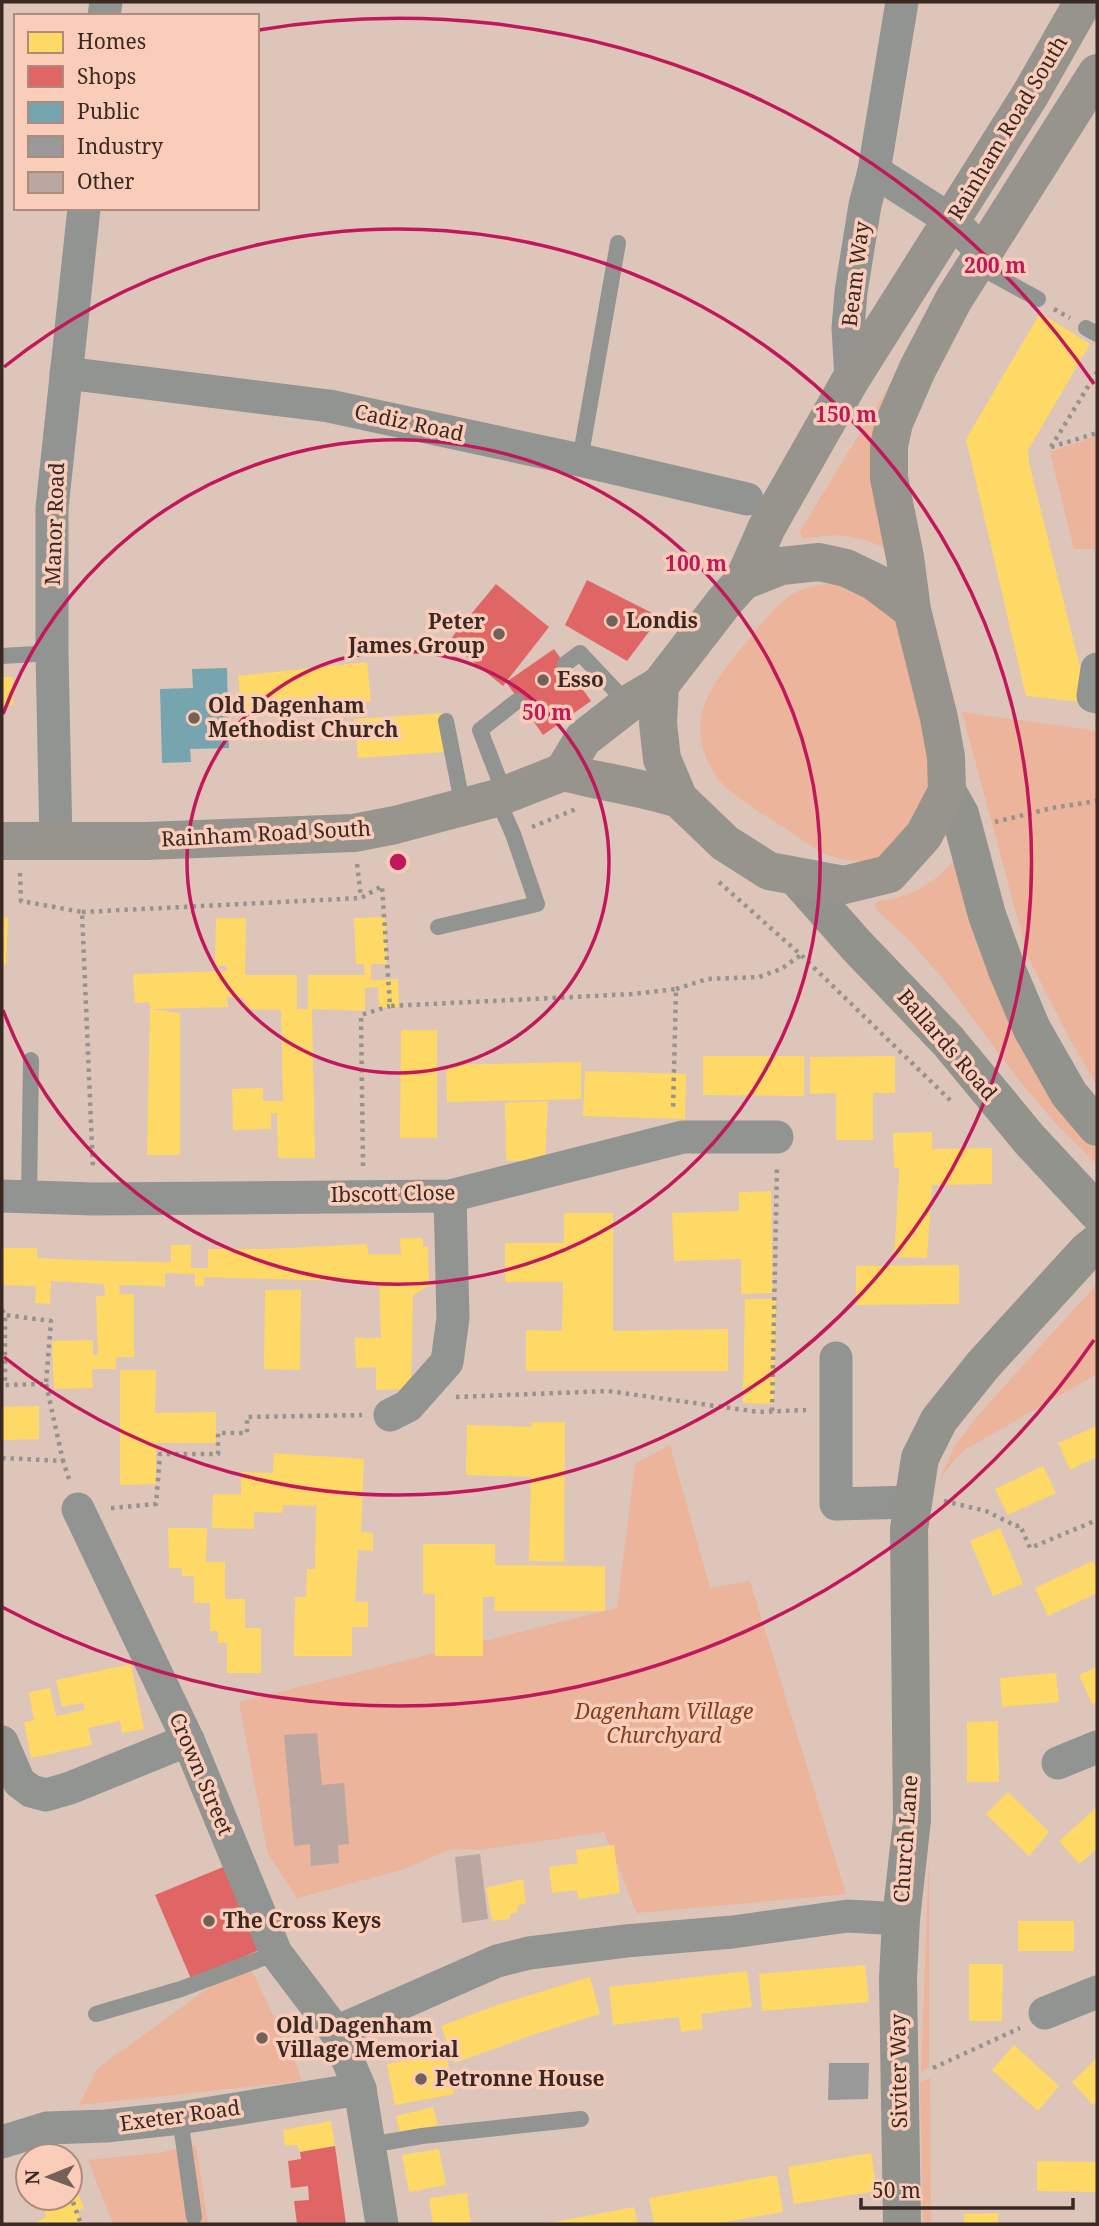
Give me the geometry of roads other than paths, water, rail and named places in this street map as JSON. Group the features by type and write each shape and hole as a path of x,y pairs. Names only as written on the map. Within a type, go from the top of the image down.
{"main road":[{"name":"Rainham Road South","path":"743,581 767,527 851,379 1030,95 1083,2"},
{"name":"Rainham Road South","path":"947,791 946,757 939,718 912,610 905,557 889,478 889,446 894,423 917,370 954,299 1097,73"},
{"path":"679,799 617,782 563,772 583,739 628,704 660,685 743,581 780,566 818,562 846,568 875,582 912,610"},
{"path":"660,685 658,723 662,760 679,799 725,843 769,871 844,886 889,874 924,835 947,791"},
{"name":"Rainham Road South","path":"26,841 354,833 488,800 563,772"}],"street":[{"name":"Beam Way","path":"851,379 848,328 851,292 902,2"},
{"path":"874,171 952,221 979,259"},
{"name":"Manor Road","path":"26,841 52,653 52,508 84,210"},
{"name":"Cadiz Road","path":"66,373 329,406 747,499"},
{"path":"1097,669 1093,696 1097,697"},
{"path":"947,791 960,814 987,915 1032,1029 1069,1094 1097,1128"},
{"name":"Ballards Road","path":"797,877 857,946 948,1041 1029,1139 1097,1212"},
{"name":"Ibscott Close","path":"15,1196 94,1199 450,1196 683,1137 777,1137"},
{"path":"390,1415 408,1406 447,1362 453,1318 450,1196"},
{"name":"Church Lane","path":"336,2032 497,1961 528,1953 733,1932 848,1916 901,1919 912,1820 909,1529 926,1501 920,1458 939,1420 983,1365 1097,1243"},
{"path":"836,1358 836,1504 926,1501"},
{"name":"Crown Street","path":"81,1515 188,1740 276,1953 336,2032 360,2089 382,2224"},
{"path":"2,1742 19,1782 31,1791 46,1795 70,1788 188,1740"},
{"path":"1058,1763 1097,1747"},
{"name":"Siviter Way","path":"901,1919 898,1979 902,2224"},
{"path":"1045,2013 1097,1992"},
{"name":"Exeter Road","path":"2,2142 47,2128 106,2126 180,2118 360,2089"}],"lane":[{"path":"580,460 618,243"},
{"path":"979,259 1038,299"},
{"path":"2,656 52,653"},
{"path":"565,664 580,653 628,704"},
{"path":"488,800 480,730 517,701"},
{"path":"438,927 537,904 513,834 488,800 446,721"},
{"path":"15,1196 31,1060"},
{"path":"96,2014 181,1989 276,1953"},
{"path":"180,2118 194,2217"},
{"path":"370,2145 422,2136 581,2119"}],"place":[{"name":"Londis","path":"612,621"},
{"name":"Peter James Group","path":"499,634"},
{"name":"Esso","path":"543,680"},
{"name":"Old Dagenham Methodist Church","path":"194,718"},
{"name":"The Cross Keys","path":"209,1921"},
{"name":"Old Dagenham Village Memorial","path":"262,2038"},
{"name":"Petronne House","path":"421,2079"}],"park label":[{"name":"Dagenham Village Churchyard","path":"664,1724"}]}
